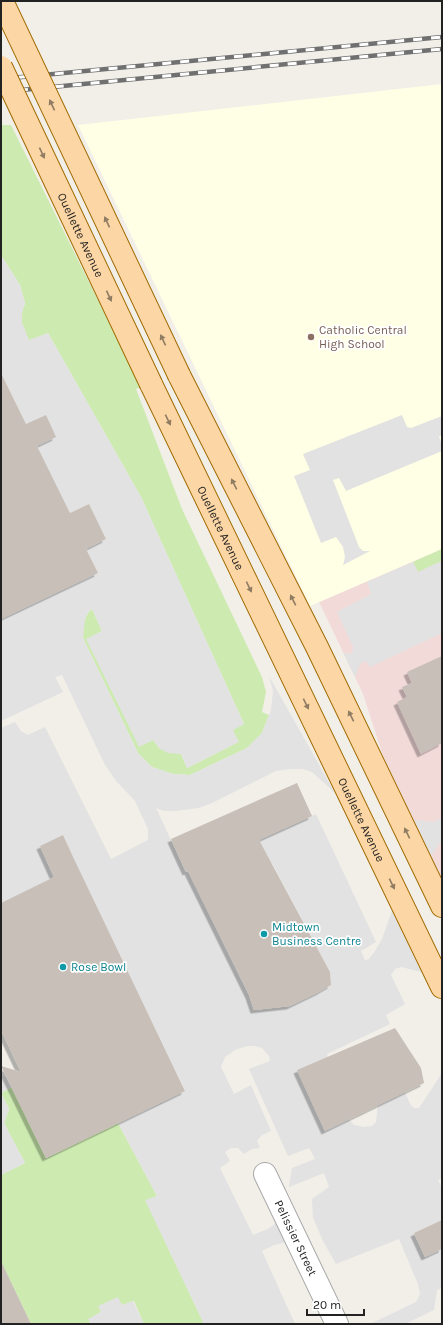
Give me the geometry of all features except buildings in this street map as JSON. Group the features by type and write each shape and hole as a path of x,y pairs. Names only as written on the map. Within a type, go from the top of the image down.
{"main road":[{"path":"2,1 179,375 317,647 442,906"},
{"name":"Ouellette Avenue","path":"1,67 151,384 442,987"}],"street":[{"name":"Pelissier Street","path":"265,1174 337,1324"}],"shaded area":[{"name":"Catholic Central High School","path":"442,84 442,549 310,606 78,125"},
{"path":"1,255 20,285 25,303 22,313 22,323 29,340 48,333 141,497 244,724 233,730 239,742 187,768 181,754 168,753 159,748 153,740 139,747 86,639 102,631 92,609 89,611 85,619 83,638 138,753 152,767 173,774 190,775 247,748 262,733 271,710 273,691 269,676 335,793 312,772 303,769 290,769 276,771 199,808 164,811 156,808 186,872 316,814 376,942 361,951 365,960 369,959 382,939 392,911 421,972 401,967 395,969 391,975 405,1004 386,1015 390,1024 327,1054 349,1119 354,1125 364,1127 372,1126 376,1122 378,1105 405,1092 410,1104 414,1108 419,1108 442,1073 442,1178 438,1180 442,1188 442,1220 414,1233 425,1257 442,1249 442,1288 437,1290 434,1310 405,1324 370,1324 416,1302 420,1294 418,1284 399,1239 336,1264 323,1241 313,1218 312,1199 329,1187 324,1173 289,1187 292,1168 315,1159 309,1148 288,1156 249,1069 270,1061 269,1056 262,1048 247,1046 235,1050 225,1057 221,1067 234,1094 251,1085 271,1131 262,1135 257,1141 260,1148 252,1149 244,1154 238,1148 231,1148 225,1152 230,1161 220,1168 253,1235 268,1229 276,1223 287,1242 274,1245 262,1251 295,1324 204,1324 145,1200 157,1196 118,1123 185,1090 63,835 40,846 54,877 1,903 1,728 15,722 21,731 28,735 45,727 111,859 148,840 148,829 135,801 117,782 105,765 62,675 55,677 63,692 1,721 1,619 97,573 86,549 106,539 89,504 70,513 1,373","holes":["272,863 330,972 331,985 319,992 290,1006 254,1010 249,995 201,896"]},
{"path":"402,415 407,427 411,428 442,416 442,434 439,437 442,444 442,451 346,491 339,478 333,480 359,547 363,551 370,551 343,565 345,557 343,547 336,537 321,543 294,476 310,470 303,454"},
{"path":"442,549 442,879 383,756 363,694 319,602"},
{"path":"442,561 442,633 370,667 366,661 360,664 355,677 343,652 348,654 352,653 353,647 337,612 371,594 367,582 413,562 418,572"},
{"path":"442,818 442,840 431,856 414,820 433,822"},
{"path":"6,1076 12,1087 1,1093 1,1078"},
{"path":"1,1093 9,1109 4,1123 25,1163 1,1175"},
{"path":"118,1297 122,1305 133,1301 144,1324 91,1324 88,1319 101,1312 98,1306"}],"green space":[{"path":"1,125 11,125 141,387 136,389 182,509 262,677 266,692 262,712 269,715 262,733 247,748 190,775 173,774 152,767 138,753 83,638 84,622 92,609 102,631 87,639 159,748 181,754 187,768 238,742 232,730 244,724 141,497 48,333 29,341 22,323 22,313 25,303 20,285 1,255"},
{"path":"442,549 442,561 418,572 413,562"},
{"path":"12,1087 46,1158 118,1123 157,1196 146,1201 204,1324 144,1324 134,1301 101,1312 89,1319 91,1324 31,1324 1,1261 1,1175 25,1163 4,1123 9,1109 1,1093"}],"railway":[{"path":"1,79 442,37"},
{"path":"1,92 442,49"}],"place":[{"name":"Catholic Central High School","path":"311,337"},
{"name":"Midtown Business Centre","path":"264,934"},
{"name":"Rose Bowl","path":"63,967"}]}
